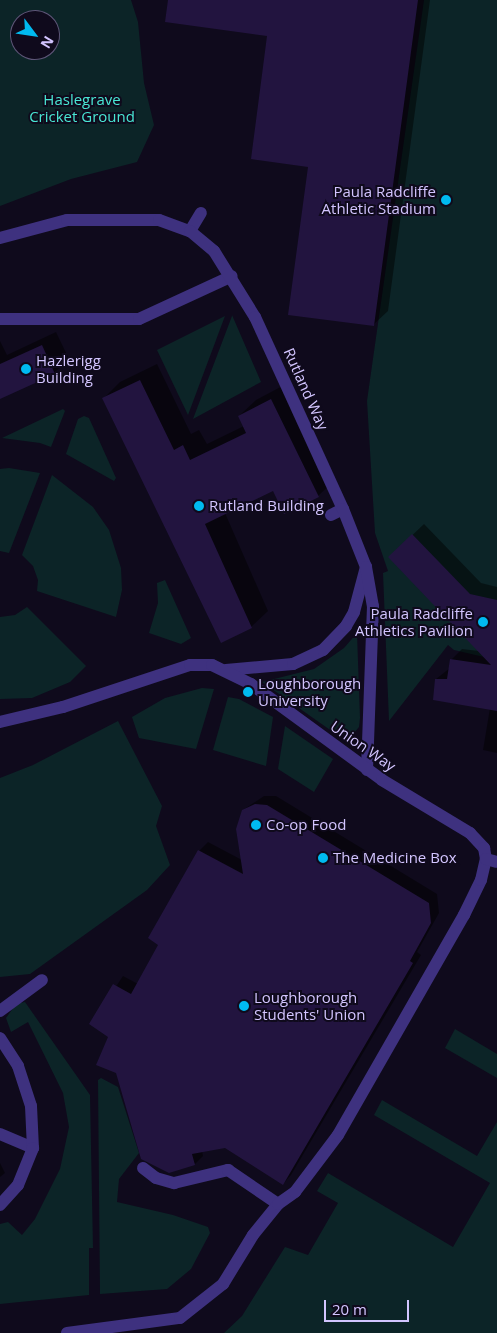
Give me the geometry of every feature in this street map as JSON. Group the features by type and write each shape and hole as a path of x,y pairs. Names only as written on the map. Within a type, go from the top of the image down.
{"street":[{"path":"190,231 201,213"},
{"name":"Rutland Way","path":"0,238 67,220 159,220 190,231 214,251 232,276 256,317 343,509 366,567 373,606 367,770"},
{"path":"0,319 139,319 232,276"},
{"path":"331,516 343,509"},
{"path":"226,670 294,664 323,650 346,626 354,612 366,567"},
{"name":"Union Way","path":"0,722 63,707 190,666 202,664 226,670 250,684 367,770 470,833 484,848 491,860"},
{"path":"67,1333 180,1318 223,1284 253,1235 278,1204 295,1192 338,1135 464,915 491,860"},
{"path":"0,1011 42,980"},
{"path":"0,1038 18,1066 31,1106 33,1148 18,1185 0,1205"},
{"path":"0,1134 33,1148"},
{"path":"143,1168 156,1178 174,1183 228,1170 278,1204"}],"green space":[{"name":"Haslegrave Cricket Ground","path":"0,0 131,0 138,22 144,83 154,125 137,162 71,179 0,206"},
{"name":"Paula Radcliffe Athletic Stadium","path":"424,0 497,0 497,660 454,650 448,645 389,721 383,573 388,571 375,533 367,401"},
{"path":"225,316 188,415 157,350"},
{"path":"232,316 261,382 193,419"},
{"path":"63,409 65,411 51,447 40,443 2,438"},
{"path":"84,416 89,418 116,478 114,481 66,454 78,419"},
{"path":"9,468 40,473 9,553 0,551 0,469"},
{"path":"52,475 93,507 109,530 121,568 122,590 116,617 37,591 38,580 33,566 22,555"},
{"path":"165,580 191,638 181,644 149,633 158,603 157,583"},
{"path":"27,607 86,666 70,682 32,698 0,699 0,617 15,615"},
{"path":"357,633 360,718 359,727 354,733 345,735 333,732 262,682 314,669 344,648"},
{"path":"202,688 214,689 196,749 139,738 132,717 165,698"},
{"path":"228,697 239,699 273,717 266,766 213,750"},
{"path":"118,721 162,806 156,826 170,865 147,890 30,974 0,977 0,778 33,765"},
{"path":"285,726 333,759 314,792 278,769"},
{"path":"25,1002 90,1095 93,1248 89,1248 89,1295 0,1304 0,1224 8,1222 22,1235 35,1219 60,1169 69,1127 63,1093 28,1022 11,1032 6,1018 16,1004"},
{"path":"455,1029 497,1054 497,1078 445,1048"},
{"path":"101,1078 118,1087 139,1153 119,1179 117,1202 173,1215 208,1227 210,1233 191,1269 167,1289 100,1294 98,1080"},
{"path":"382,1100 477,1156 497,1122 497,1333 224,1333 242,1316 285,1247 308,1255 338,1203 317,1191 328,1173 453,1247 490,1183 374,1115"}],"building":[{"path":"168,0 418,0 374,326 288,315 308,167 251,159 267,36 165,22"},
{"name":"Hazlerigg Building","path":"42,345 55,374 0,399 0,364"},
{"name":"Rutland Building","path":"140,380 174,450 183,445 190,460 246,433 238,416 271,399 319,497 284,514 273,491 205,524 252,628 221,643 102,398"},
{"path":"412,534 470,594 497,600 497,711 433,700 435,679 447,679 450,659 491,665 388,557"},
{"name":"Loughborough Students' Union","path":"255,804 267,805 429,903 431,923 410,961 413,963 283,1185 225,1148 192,1154 195,1165 169,1173 141,1159 116,1073 96,1065 108,1037 89,1024 113,984 131,994 158,945 148,938 198,850 243,874 236,829 242,810"}],"place":[{"name":"Paula Radcliffe Athletic Stadium","path":"446,200"},
{"name":"Hazlerigg Building","path":"26,369"},
{"name":"Rutland Building","path":"199,506"},
{"name":"Paula Radcliffe Athletics Pavilion","path":"483,622"},
{"name":"Loughborough University","path":"248,692"},
{"name":"Co-op Food","path":"256,825"},
{"name":"The Medicine Box","path":"323,858"},
{"name":"Loughborough Students' Union","path":"244,1006"}]}
